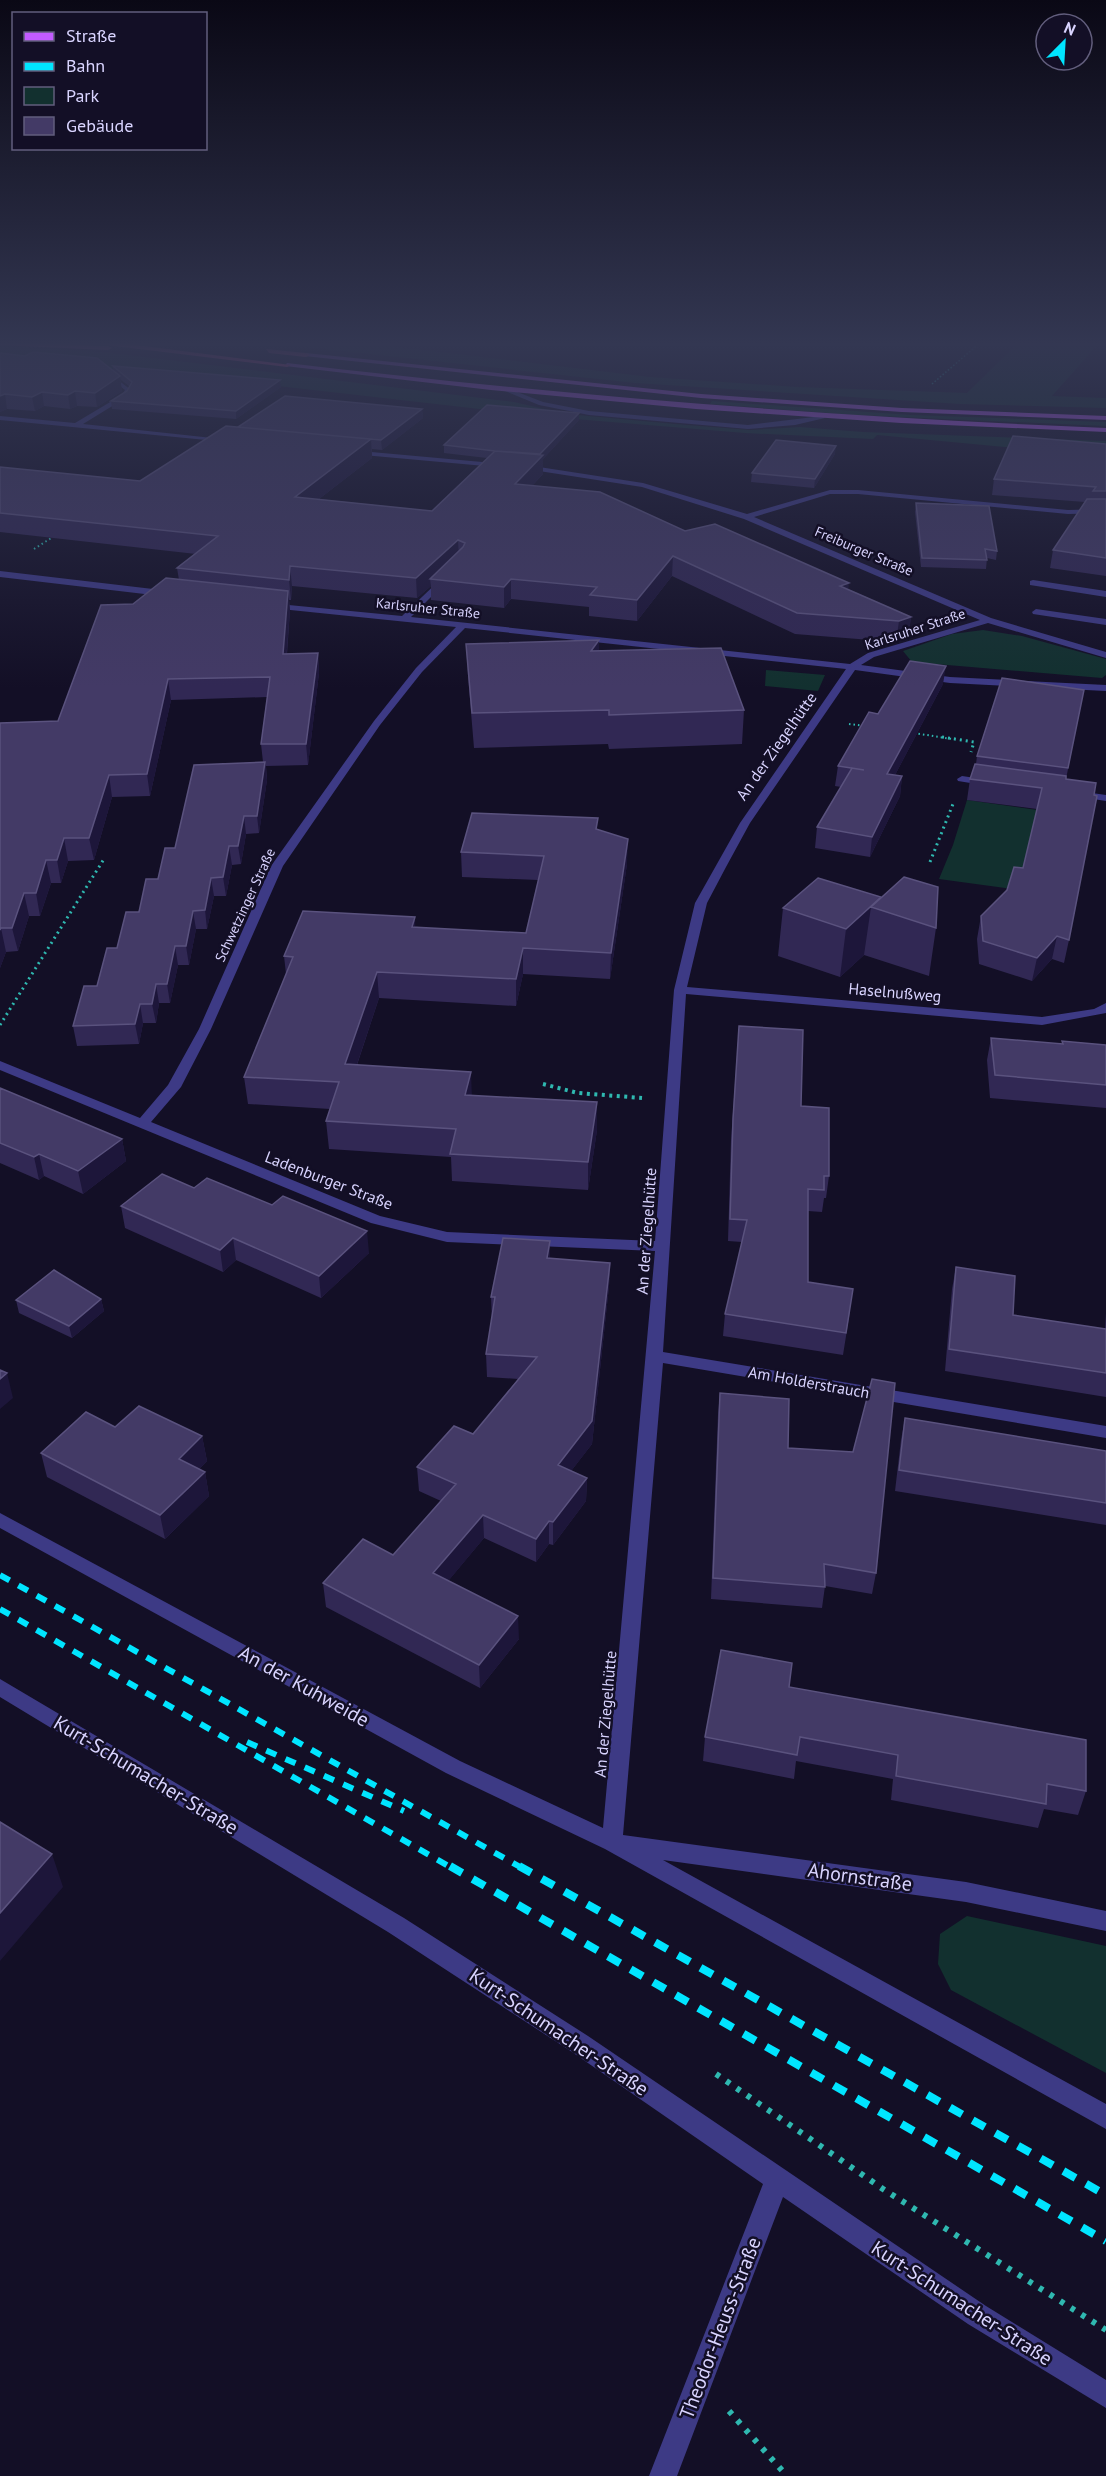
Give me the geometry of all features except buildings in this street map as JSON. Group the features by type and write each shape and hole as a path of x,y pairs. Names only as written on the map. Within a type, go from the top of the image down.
{"street":[{"name":"Freiburger Straße","path":"415,458 539,469 614,479 685,496 747,516 988,620 1106,655"},
{"path":"747,516 811,496 839,492 1068,512 1106,511"},
{"path":"405,620 452,571"},
{"path":"0,574 182,595"},
{"path":"1033,583 1106,594"},
{"name":"Karlsruher Straße","path":"263,604 852,667 950,680 1106,688"},
{"path":"1036,612 1106,622"},
{"name":"Karlsruher Straße","path":"852,667 871,656 988,620"},
{"name":"Schwetzinger Straße","path":"142,1124 174,1087 200,1038 277,866 377,723 419,670 462,626"},
{"name":"An der Ziegelhütte","path":"612,1842 655,1356 680,990 701,903 745,823 852,667"},
{"path":"962,779 995,784"},
{"path":"1062,792 1106,798"},
{"name":"Haselnußweg","path":"680,990 1042,1021 1103,1011"},
{"name":"Ladenburger Straße","path":"0,1065 376,1220 447,1237 663,1246"},
{"name":"Am Holderstrauch","path":"655,1356 1106,1432"},
{"name":"An der Kuhweide","path":"0,1520 453,1767 612,1842"},
{"name":"Kurt-Schumacher-Straße","path":"0,1687 406,1932 580,2044 977,2315 1106,2395"},
{"path":"612,1842 1106,2117"},
{"name":"Ahornstraße","path":"612,1842 966,1892 1106,1921"},
{"name":"Theodor-Heuss-Straße","path":"663,2476 777,2180"}],"path":[{"path":"29,553 57,534"},
{"path":"816,719 873,727"},
{"path":"906,732 974,742 930,862"},
{"path":"0,1025 104,859"},
{"path":"543,1084 578,1093 672,1100"},
{"path":"716,2074 883,2188 1106,2330"},
{"path":"700,2379 787,2476"}],"green space":[{"path":"983,630 1022,636 1106,659 1106,675 1102,678 912,662 903,651 952,634"},
{"path":"766,670 825,675 818,691 765,686"},
{"path":"967,800 1038,810 1019,890 939,879 953,845"},
{"path":"967,1916 1106,1946 1106,2073 951,1990 938,1964 940,1934"}],"railway":[{"path":"0,1575 522,1868"},
{"path":"0,1609 452,1868"},
{"path":"247,1742 404,1811"},
{"path":"450,1866 1106,2241"},
{"path":"519,1866 1106,2195"}]}
